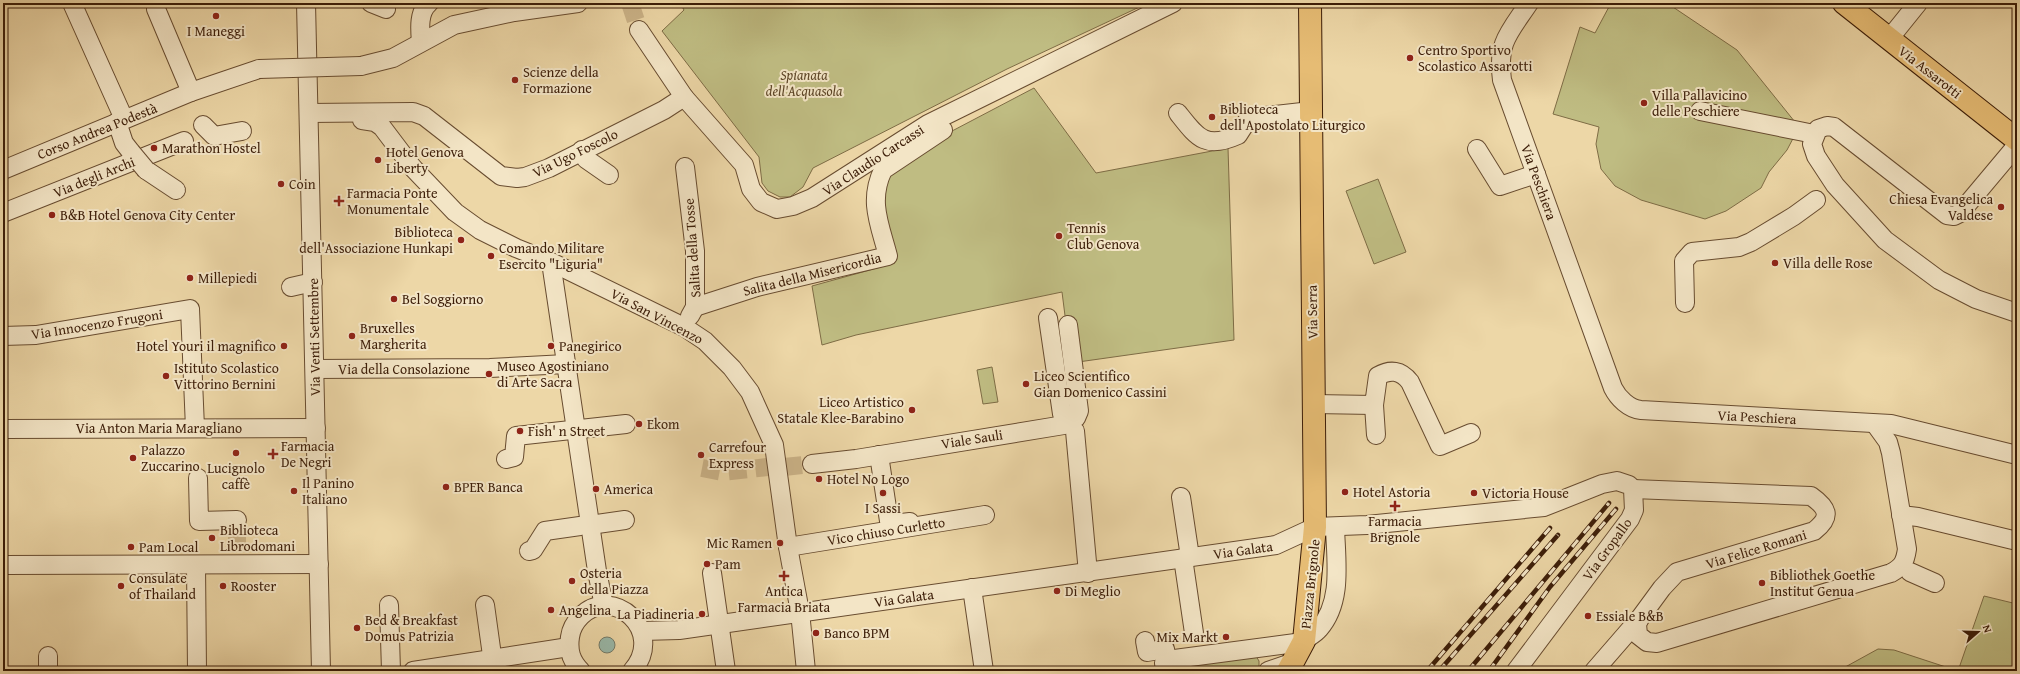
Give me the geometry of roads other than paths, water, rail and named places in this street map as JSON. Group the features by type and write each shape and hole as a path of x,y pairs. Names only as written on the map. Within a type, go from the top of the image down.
{"main road":[{"name":"Via Serra","path":"1310,3 1314,404 1322,522"},
{"name":"Via Assarotti","path":"1844,3 2017,140"},
{"name":"Piazza Brignole","path":"1291,667 1303,642 1322,522"}],"street":[{"path":"72,3 120,121 124,143 146,170 176,190"},
{"name":"Via Venti Settembre","path":"306,3 321,671"},
{"path":"421,42 420,24 425,6 429,3"},
{"name":"Corso Andrea Podestà","path":"3,170 191,92 259,69 361,66 393,58 454,25 514,12 578,3"},
{"name":"Via Claudio Carcassi","path":"639,30 684,97 744,165 752,189 761,202 777,209 793,206 830,188 928,124 1173,3"},
{"name":"Via Peschiera","path":"1529,3 1504,43 1500,54 1502,80 1613,388 1618,396 1635,409 1891,424 2017,455"},
{"path":"1889,39 1918,3"},
{"path":"156,9 191,92"},
{"name":"Via Ugo Foscolo","path":"360,117 413,112 424,116 501,176 517,178 548,168 664,110 684,97"},
{"name":"Salita della Misericordia","path":"696,307 757,287 888,256 874,199 878,180 883,170 931,137 972,114 987,103"},
{"path":"1178,113 1197,136 1214,142 1238,135 1247,121 1256,117 1311,111"},
{"path":"1700,112 1814,134"},
{"name":"Via San Vincenzo","path":"309,113 360,117 374,122 382,127 413,168 454,212 480,230 516,248 551,262 684,327 705,341 732,368 750,392 774,445 780,468 788,547 800,612 806,671"},
{"path":"204,125 214,136 242,131"},
{"path":"2017,145 1960,213 1951,216 1947,215 1840,130 1828,126 1818,129 1814,134 1813,150 1825,193 1926,271 1976,299 2017,313"},
{"name":"Via degli Archi","path":"3,213 184,141"},
{"path":"1477,149 1500,186 1536,174"},
{"path":"582,150 586,159 609,175"},
{"name":"Salita della Tosse","path":"684,327 696,307 695,251 685,167"},
{"path":"1685,303 1684,261 1692,252 1739,247 1751,242 1794,216 1825,193"},
{"path":"551,262 576,430 585,525 604,606"},
{"path":"291,287 313,282"},
{"name":"Via Innocenzo Frugoni","path":"3,336 36,335 190,309 195,428"},
{"path":"1048,318 1062,414 1070,423 1088,573"},
{"path":"1068,325 1079,411 1070,423"},
{"name":"Via della Consolazione","path":"314,369 490,368 566,364"},
{"path":"1376,435 1375,398 1378,376 1386,371 1397,372 1405,376 1410,382 1440,446 1471,433"},
{"path":"1314,404 1375,398"},
{"name":"Viale Sauli","path":"812,464 856,459 1070,423"},
{"path":"506,459 514,457 516,436 626,424"},
{"path":"1640,618 1637,624 1638,635 1647,642 1657,643 1891,574 1902,568 1906,560 1907,549 1892,453 1888,442 1875,424"},
{"name":"Via Anton Maria Maragliano","path":"3,429 316,428"},
{"path":"856,459 869,451 909,438"},
{"path":"879,455 891,523 893,524 946,517 947,522"},
{"path":"198,478 199,521 237,520"},
{"name":"Piazza Brignole","path":"1145,641 1147,652 1165,649 1166,665 1303,642 1318,630 1330,612 1336,592 1336,563 1322,522 1367,525 1544,507 1602,484 1617,481 1629,485 1634,489"},
{"name":"Via Felice Romani","path":"1594,671 1640,618 1662,588 1677,572 1814,531 1824,524 1826,518 1826,511 1820,503 1811,496 1634,489"},
{"name":"Via Gropallo","path":"1516,671 1630,519 1634,510 1634,489"},
{"path":"1180,497 1194,633"},
{"name":"Vico chiuso Curletto","path":"788,547 985,515"},
{"path":"1901,515 1918,517 2017,541"},
{"path":"529,551 533,550 545,531 625,520"},
{"name":"Via Galata","path":"642,632 679,630 1279,545 1322,522"},
{"path":"3,565 196,565 236,556 319,564"},
{"path":"196,565 197,671"},
{"path":"1910,572 1935,583"},
{"path":"712,573 726,671"},
{"path":"972,588 984,671"},
{"path":"389,605 391,671"},
{"path":"485,606 494,665"},
{"path":"581,671 573,661 569,647 570,632 575,622 583,614 593,608 604,606 616,607 627,612 636,621 642,632 644,642 643,653 639,663 632,671"},
{"path":"413,671 494,665 569,647"},
{"name":"Piazza Brignole","path":"1268,671 1291,667"}],"tunnel":[{"path":"630,3 639,30"},
{"path":"784,467 812,464"},
{"path":"702,468 723,472 776,466"},
{"path":"237,520 237,548"}],"railway":[{"path":"1468,671 1609,503"},
{"path":"1489,671 1550,587 1616,509"},
{"path":"1427,671 1550,528"},
{"path":"1439,671 1558,535"}],"place":[{"name":"I Maneggi","path":"216,16"},
{"name":"Centro Sportivo Scolastico Assarotti","path":"1410,58"},
{"name":"Scienze della Formazione","path":"515,80"},
{"name":"Villa Pallavicino delle Peschiere","path":"1644,103"},
{"name":"Biblioteca dell'Apostolato Liturgico","path":"1212,117"},
{"name":"Marathon Hostel","path":"154,148"},
{"name":"Hotel Genova Liberty","path":"378,160"},
{"name":"Coin","path":"281,184"},
{"name":"Farmacia Ponte Monumentale","path":"339,201"},
{"name":"Chiesa Evangelica Valdese","path":"2001,207"},
{"name":"B&B Hotel Genova City Center","path":"52,215"},
{"name":"Tennis Club Genova","path":"1059,236"},
{"name":"Biblioteca dell'Associazione Hunkapi","path":"461,240"},
{"name":"Comando Militare Esercito \"Liguria\"","path":"491,256"},
{"name":"Villa delle Rose","path":"1775,263"},
{"name":"Millepiedi","path":"190,278"},
{"name":"Bel Soggiorno","path":"394,299"},
{"name":"Bruxelles Margherita","path":"352,336"},
{"name":"Hotel Youri il magnifico","path":"284,346"},
{"name":"Panegirico","path":"551,346"},
{"name":"Museo Agostiniano di Arte Sacra","path":"489,374"},
{"name":"Istituto Scolastico Vittorino Bernini","path":"166,376"},
{"name":"Liceo Scientifico Gian Domenico Cassini","path":"1026,384"},
{"name":"Liceo Artistico Statale Klee-Barabino","path":"912,410"},
{"name":"Ekom","path":"639,424"},
{"name":"Fish' n Street","path":"520,431"},
{"name":"Lucignolo caffè","path":"236,453"},
{"name":"Farmacia De Negri","path":"273,454"},
{"name":"Carrefour Express","path":"701,455"},
{"name":"Palazzo Zuccarino","path":"133,458"},
{"name":"Hotel No Logo","path":"819,479"},
{"name":"BPER Banca","path":"446,487"},
{"name":"America","path":"596,489"},
{"name":"Il Panino Italiano","path":"294,491"},
{"name":"Hotel Astoria","path":"1345,492"},
{"name":"I Sassi","path":"883,493"},
{"name":"Victoria House","path":"1474,493"},
{"name":"Farmacia Brignole","path":"1395,506"},
{"name":"Biblioteca Librodomani","path":"212,538"},
{"name":"Mic Ramen","path":"780,543"},
{"name":"Pam Local","path":"131,547"},
{"name":"Pam","path":"707,564"},
{"name":"Antica Farmacia Briata","path":"784,576"},
{"name":"Osteria della Piazza","path":"572,581"},
{"name":"Bibliothek Goethe Institut Genua","path":"1762,583"},
{"name":"Consulate of Thailand","path":"121,586"},
{"name":"Rooster","path":"223,586"},
{"name":"Di Meglio","path":"1057,591"},
{"name":"Angelina","path":"551,610"},
{"name":"La Piadineria","path":"702,614"},
{"name":"Essiale B&B","path":"1588,616"},
{"name":"Bed & Breakfast Domus Patrizia","path":"357,628"},
{"name":"Banco BPM","path":"816,633"},
{"name":"Mix Markt","path":"1226,637"}],"park label":[{"name":"Spianata dell'Acquasola","path":"804,84"}]}
